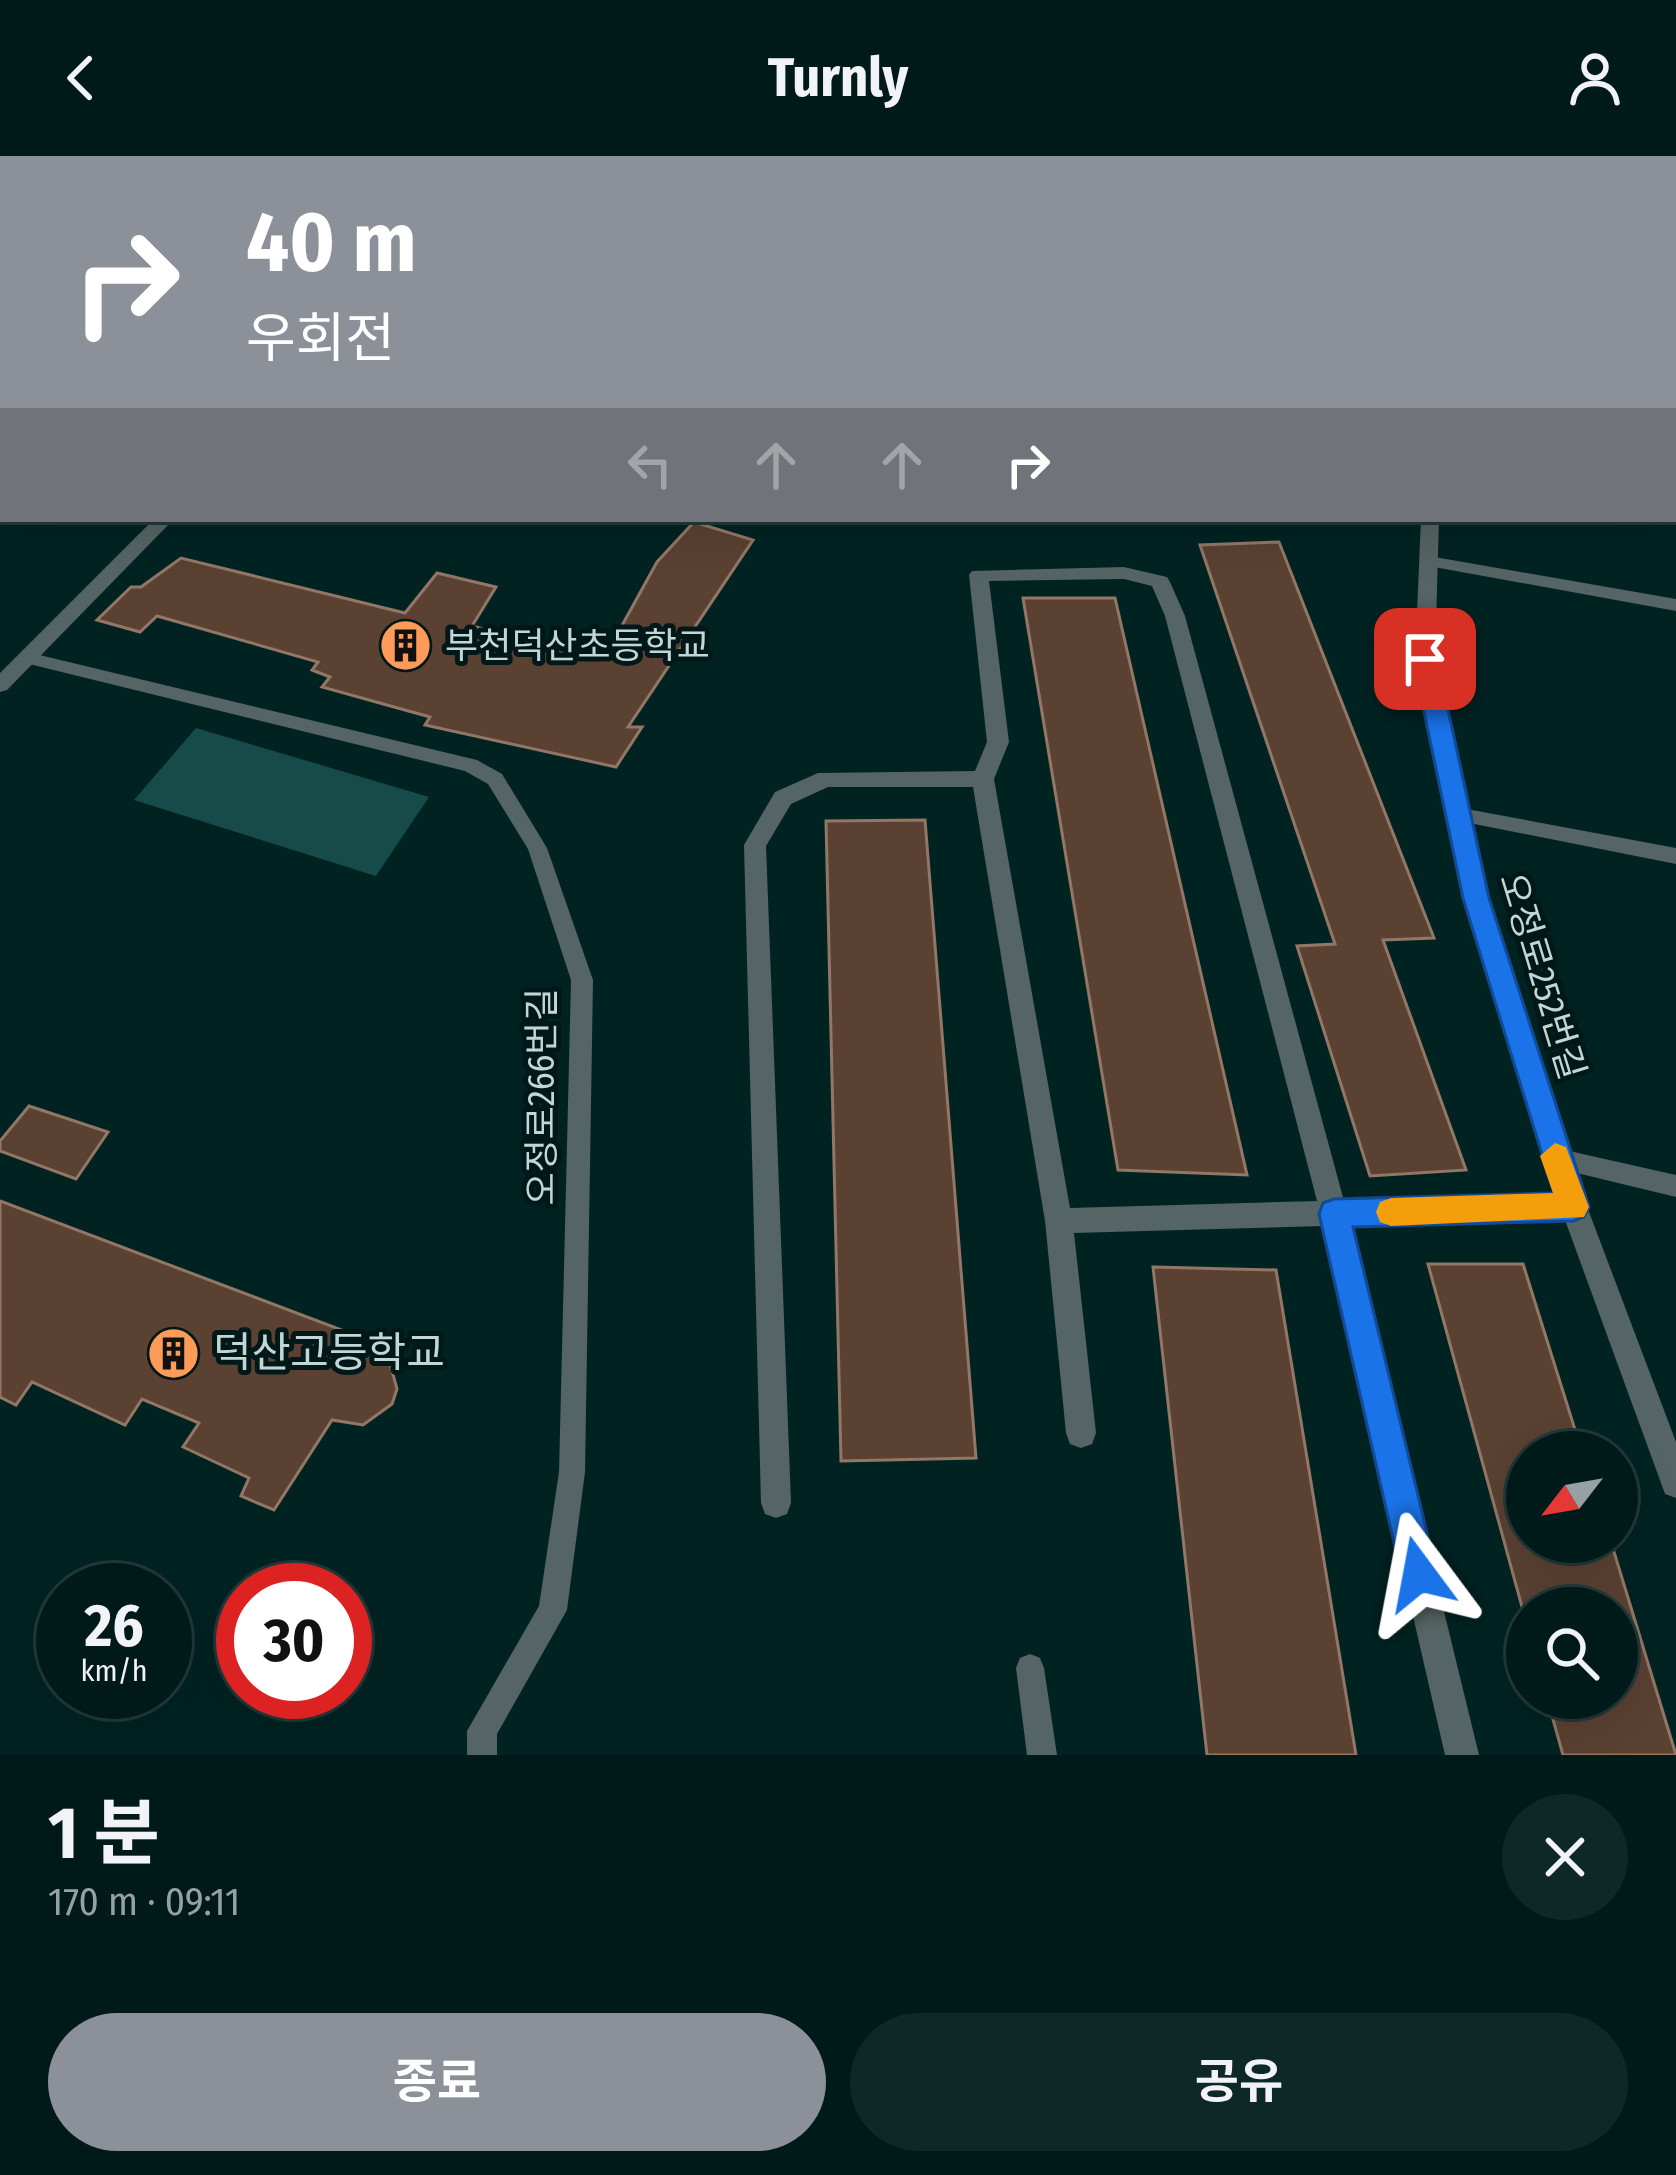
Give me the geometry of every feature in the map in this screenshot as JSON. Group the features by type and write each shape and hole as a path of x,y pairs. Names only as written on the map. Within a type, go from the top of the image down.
{"street":[{"path":"0,685 162,522"},
{"name":"오정로252번길","path":"1430,522 1425,659 1476,898 1556,1159 1676,1484"},
{"path":"1081,1433 1059,1221 982,779 998,742 979,575 1124,573 1160,582 1175,616 1334,1214 1462,1755"},
{"path":"776,1503 754,844 783,798 826,779 982,779"},
{"path":"1059,1221 1573,1207"}],"lane":[{"path":"1429,561 1676,605"},
{"name":"오정로266번길","path":"27,658 470,765 494,779 537,848 581,980 572,1472 554,1610 482,1731 482,1755"},
{"name":"오정로252번길","path":"1456,814 1676,856"},
{"path":"1556,1159 1676,1186"},
{"path":"1030,1668 1042,1755"}],"shaded area":[{"path":"196,728 429,797 376,876 134,800"}],"building":[{"name":"부천덕산초등학교","path":"694,522 753,540 628,727 642,727 616,767 425,725 430,717 322,687 330,677 312,670 318,662 157,616 140,632 97,620 131,587 141,587 181,558 405,613 437,573 496,587 472,626 603,660 657,562"},
{"path":"1279,542 1434,938 1383,940 1466,1170 1370,1176 1297,946 1335,944 1200,545"},
{"path":"1023,598 1115,598 1247,1175 1118,1170"},
{"path":"925,820 976,1458 841,1461 826,821"},
{"path":"29,1106 108,1132 76,1179 0,1151 0,1141"},
{"name":"덕산고등학교","path":"0,1201 347,1332 340,1345 350,1357 361,1351 388,1356 397,1389 392,1404 363,1425 332,1420 274,1510 241,1496 249,1478 183,1447 199,1423 142,1399 125,1425 32,1382 16,1405 0,1397"},
{"path":"1428,1264 1523,1264 1575,1431 1506,1431 1506,1548"},
{"path":"1153,1267 1276,1270 1356,1755 1207,1755"},
{"path":"1510,1563 1617,1563 1625,1587 1517,1587"},
{"path":"1638,1630 1676,1755 1563,1755 1553,1719 1638,1719"}],"slow traffic":[{"path":"1391,1212 1573,1207 1555,1156"}],"place":[{"name":"부천덕산초등학교","path":"406,646"},
{"name":"덕산고등학교","path":"174,1353"}],"route":[{"path":"1419,1574 1334,1214 1573,1207 1476,898 1425,659"}]}
